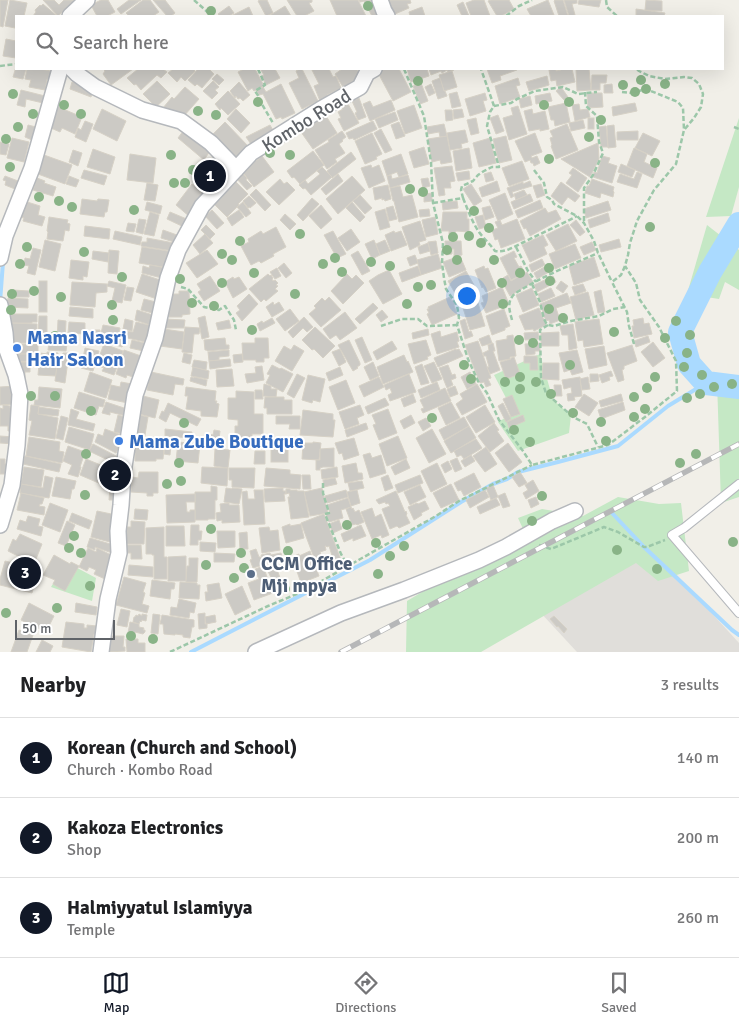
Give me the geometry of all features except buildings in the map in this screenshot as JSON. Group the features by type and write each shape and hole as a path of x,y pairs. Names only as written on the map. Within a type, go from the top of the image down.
{"street":[{"path":"71,15 87,0"},
{"path":"380,0 386,15"},
{"path":"0,258 5,236 32,168 60,70"},
{"path":"73,70 96,87 142,110 181,121 211,143 236,169"},
{"name":"Kombo Road","path":"102,652 108,599 119,553 118,531 123,473 134,395 155,338 168,278 178,250 202,206 251,153 360,87 367,73 372,70"},
{"path":"0,305 6,347 16,375 20,394 18,436 12,485 0,526"},
{"path":"256,652 341,613 479,560 574,511"}],"lane":[{"path":"739,484 684,528 672,535 739,613"}],"path":[{"path":"194,0 211,15"},
{"path":"507,15 519,6 532,0"},
{"path":"606,0 607,7 616,15"},
{"path":"0,66 15,64"},
{"path":"258,70 264,85 255,91 281,134"},
{"path":"404,70 424,116 431,162 433,203 443,243 442,263 446,289 457,306 459,318 457,325 468,359 478,381 499,420 532,465"},
{"path":"481,70 494,106"},
{"path":"638,70 649,76 665,79 692,78 699,84 703,94 701,107 684,130"},
{"path":"577,216 516,247 495,252 478,230 469,213 461,190 462,186 473,181 484,170 499,167 487,126 490,112 494,106 511,103 535,90 563,87 578,94 597,92"},
{"path":"612,282 621,275 625,266 636,221 654,190 676,164 684,130 683,108 678,102 646,89 631,93 622,92"},
{"path":"584,92 586,106 596,116 599,142 603,153 593,175 584,188 584,223"},
{"path":"734,127 739,129"},
{"path":"534,170 544,183 547,197 554,204 577,216 584,223 625,307 634,344"},
{"path":"433,203 463,198"},
{"path":"516,247 536,282"},
{"path":"512,320 509,308 513,294 550,273 598,253"},
{"path":"170,652 304,591 459,501 514,473 532,465 608,445 677,391 676,361 658,327 640,300 636,283 625,266"},
{"path":"168,278 173,284 188,289 204,307 219,310 225,306 234,320 236,330"},
{"path":"532,284 540,302 544,319 548,325"},
{"path":"598,447 587,424 573,417 546,393 541,378 539,335 540,330 548,325 554,326 599,316 613,309 625,307"},
{"path":"381,326 402,318 418,319 427,326 457,325"},
{"path":"323,483 323,493 329,513 325,514 341,554 348,566"},
{"path":"532,544 551,549 604,527 618,532 644,547 662,541 672,535"}],"shaded area":[{"path":"653,549 739,643 739,652 577,652 540,612"}],"green space":[{"path":"739,118 739,187 731,216 706,217"},
{"path":"707,225 739,250 739,290 725,282 719,299 687,294"},
{"path":"540,354 553,400 571,415 569,433 518,451 498,422 514,413 494,375"},
{"path":"717,381 739,381 739,497 721,503"},
{"path":"618,497 659,504 681,503 689,571 658,581 636,563 481,652 406,652 407,601 524,531 518,518 542,509 583,516"},
{"path":"66,562 96,578 92,601 51,587"}],"waterway":[{"path":"739,224 710,272 680,332 689,364 706,383 739,387"},
{"path":"0,302 3,262"},
{"path":"191,652 370,560 461,502 493,484 507,479 518,472 618,446 668,406 706,383"},
{"path":"612,513 644,547 739,635"}],"railway":[{"path":"341,652 739,444"}],"place":[{"name":"Korean (Church and School)","path":"210,176"},
{"name":"Mama Nasri Hair Saloon","path":"17,348"},
{"name":"Mama Zube Boutique","path":"119,441"},
{"name":"Kakoza Electronics","path":"115,475"},
{"name":"Halmiyyatul Islamiyya","path":"25,573"},
{"name":"CCM Office Mji mpya","path":"251,574"}]}
